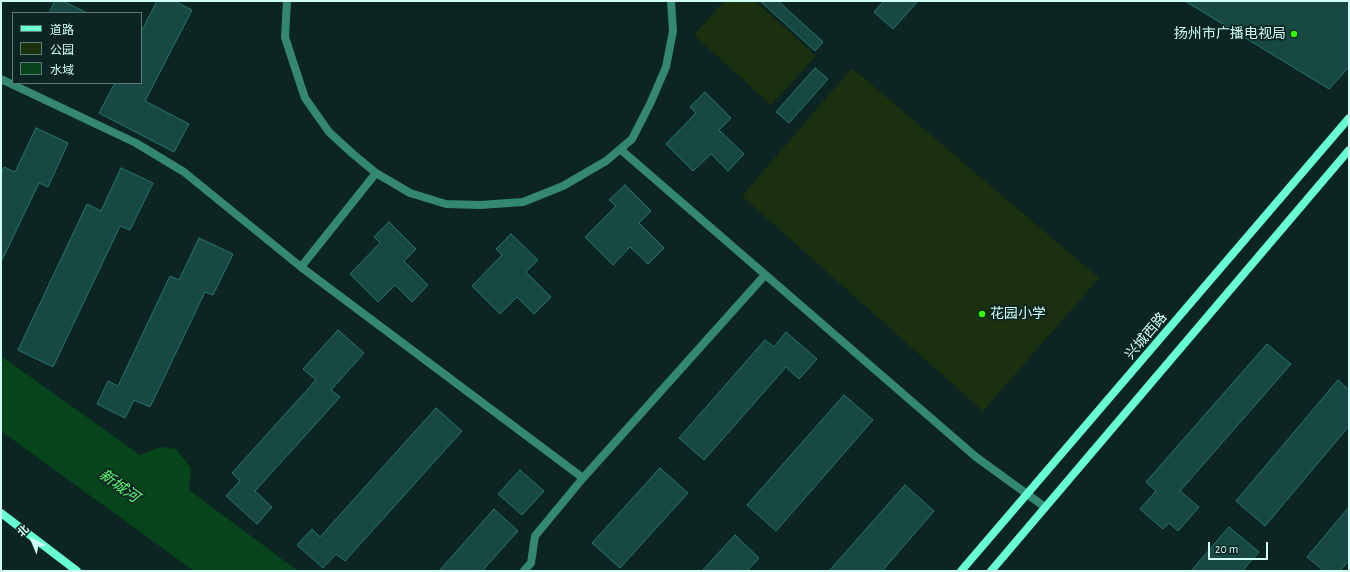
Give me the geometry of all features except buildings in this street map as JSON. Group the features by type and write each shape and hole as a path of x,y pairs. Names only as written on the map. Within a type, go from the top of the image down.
{"street":[{"name":"兴城西路","path":"961,571 1349,118"},
{"path":"991,571 1349,150"},
{"path":"1,513 77,571"}],"lane":[{"path":"287,1 285,37 305,98 329,132 376,172 410,193 446,204 480,205 523,202 563,186 606,161 632,139 650,104 666,67 673,31 671,1"},
{"path":"1,79 136,143 184,172 301,267 583,478"},
{"path":"620,149 976,457 1045,507"},
{"path":"301,267 376,172"},
{"path":"524,571 530,564 535,536 583,478 765,275"}],"green space":[{"path":"724,1 755,1 816,56 771,105 694,35"},
{"path":"852,68 1099,278 983,411 742,196"}],"water":[{"name":"新城河","path":"1,356 140,455 160,447 176,449 191,468 189,490 298,571 194,571 1,431"}],"place":[{"name":"扬州市广播电视局","path":"1294,34"},
{"name":"花园小学","path":"982,314"}]}
